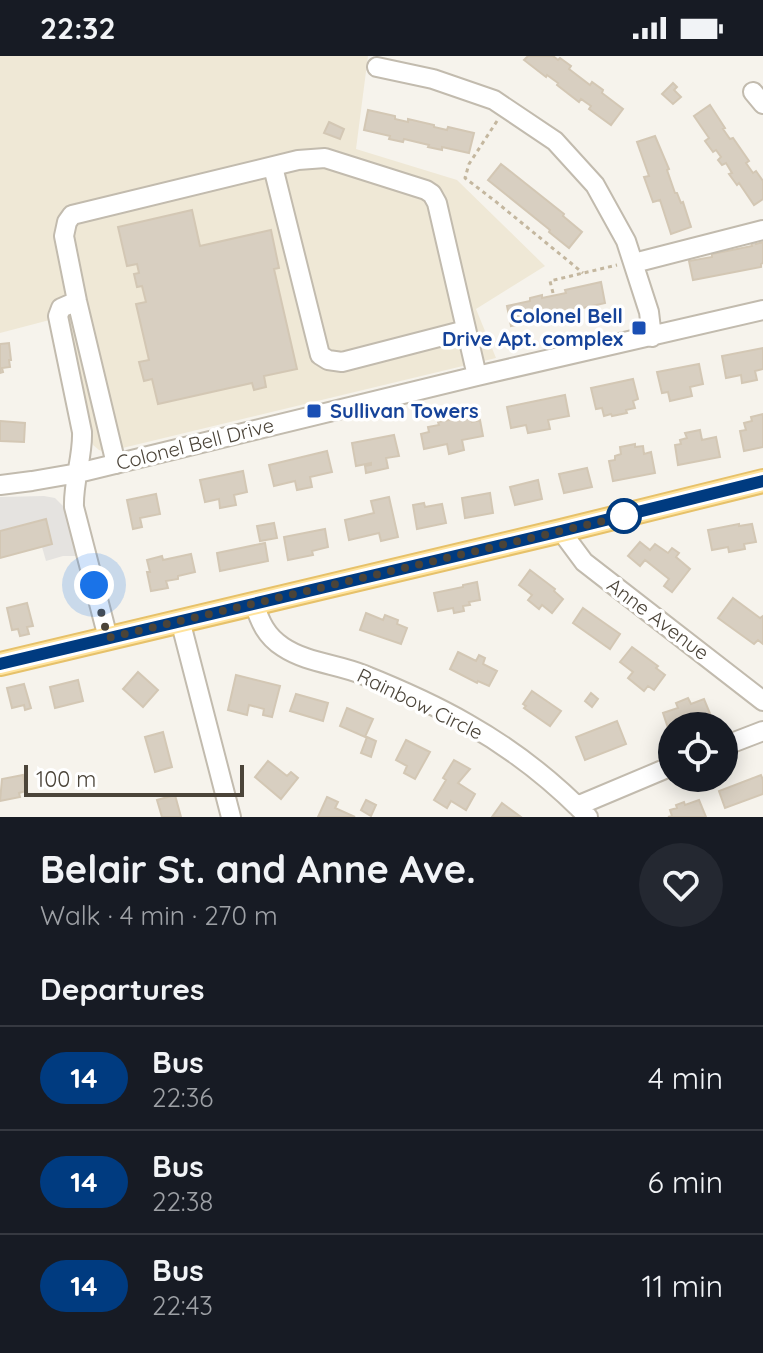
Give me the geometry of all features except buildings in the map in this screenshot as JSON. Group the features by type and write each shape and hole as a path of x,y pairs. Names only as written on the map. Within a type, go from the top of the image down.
{"main road":[{"path":"0,664 763,481"}],"street":[{"path":"377,67 433,79 494,100 555,141 595,185 626,241 649,312 652,337"},
{"path":"116,464 64,236 72,215 309,158 325,158 426,190 437,203 477,376"},
{"path":"273,167 320,355 342,362 466,330"},
{"path":"633,262 763,230"},
{"path":"77,301 59,312 83,444 74,507 108,638"},
{"name":"Colonel Bell Drive","path":"0,485 78,473 763,310"},
{"name":"Anne Avenue","path":"561,531 584,562 763,701"},
{"name":"Rainbow Circle","path":"254,603 269,637 282,647 297,655 355,671 397,688 468,724 519,757 583,812"},
{"path":"180,620 231,817"},
{"path":"738,741 763,731"},
{"path":"583,812 658,773"}],"path":[{"path":"506,108 469,164 465,178 583,273"},
{"path":"553,293 550,281 633,262"}],"shaded area":[{"path":"0,56 368,56 356,149 457,180 545,266 476,309 496,358 106,452 99,450 90,437 61,317 0,333"},
{"path":"0,497 55,498 63,506 77,556 46,561 42,547 52,544 46,519 0,531"}],"bus line":[{"name":"14","path":"0,664 763,481"}],"place":[{"name":"Colonel Bell Drive Apt. complex","path":"639,328"},
{"name":"Sullivan Towers","path":"314,411"}],"route":[{"path":"94,585 108,638 624,516"}]}
